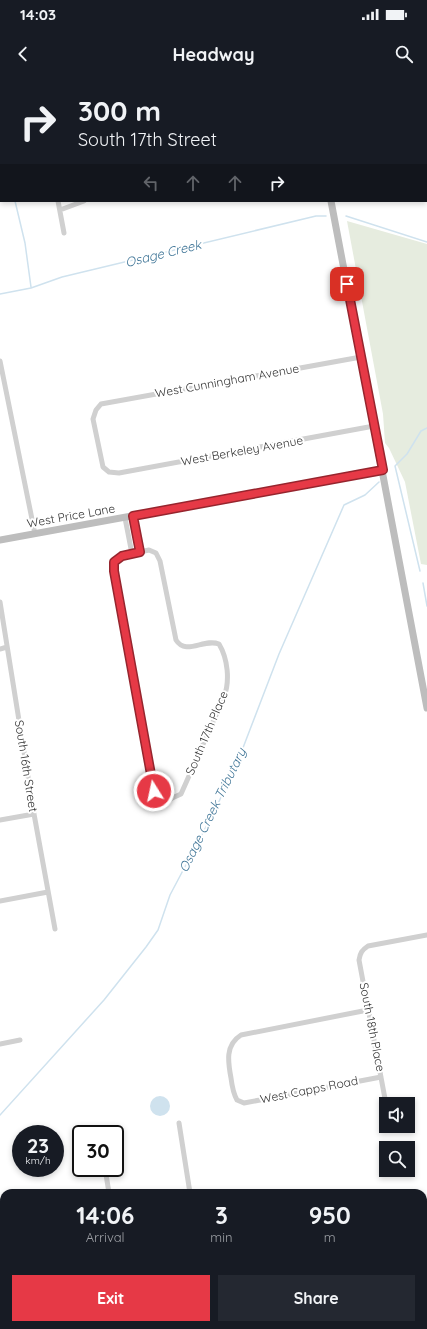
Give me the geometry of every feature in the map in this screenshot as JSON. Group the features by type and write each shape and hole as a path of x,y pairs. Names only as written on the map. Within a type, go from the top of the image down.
{"main road":[{"path":"331,202 427,708"},
{"name":"West Price Lane","path":"0,540 383,470"}],"street":[{"path":"58,202 64,233"},
{"path":"60,210 81,202"},
{"name":"West Cunningham Avenue","path":"109,472 103,467 93,419 96,410 101,404 361,357"},
{"path":"0,361 35,534"},
{"name":"West Berkeley Avenue","path":"109,472 119,473 374,426"},
{"path":"133,516 140,552"},
{"path":"125,518 132,554"},
{"name":"South 17th Place","path":"149,550 156,553 160,561 176,640 185,648 214,642 219,644 223,650 228,676 228,688 226,694 181,794 170,799 160,799 154,791 114,571 114,562 122,556 132,554 149,550"},
{"name":"South 16th Street","path":"0,602 34,814 55,929"},
{"path":"0,649 7,647"},
{"path":"0,820 34,814"},
{"path":"0,901 48,892"},
{"name":"South 18th Place","path":"385,1097 359,960 362,950 368,946 427,935"},
{"name":"West Capps Road","path":"368,1010 245,1033 236,1038 229,1051 228,1063 233,1091 237,1100 244,1103 381,1077"},
{"path":"0,1044 20,1040"},
{"path":"178,1123 189,1189"},
{"path":"106,1177 108,1189"}],"shaded area":[{"path":"347,221 427,244 427,565 421,564 405,482 389,448 385,443 383,414"}],"water":[{"path":"156,1096 164,1096 170,1102 170,1110 164,1116 156,1116 150,1110 150,1102"}],"waterway":[{"path":"15,202 25,243 31,287"},
{"name":"Osage Creek","path":"0,294 31,288 62,277 316,216 326,216"},
{"name":"Osage Creek","path":"346,216 427,242"},
{"path":"420,571 395,466 407,454 421,431 427,428"},
{"name":"Osage Creek Tributary","path":"0,1115 104,1000 158,930 170,895 217,806 241,753 279,654 344,505 365,495 379,482"},
{"path":"423,583 427,606"}],"route":[{"path":"154,791 114,571 114,562 122,556 140,552 133,516 383,470 347,284"}]}
